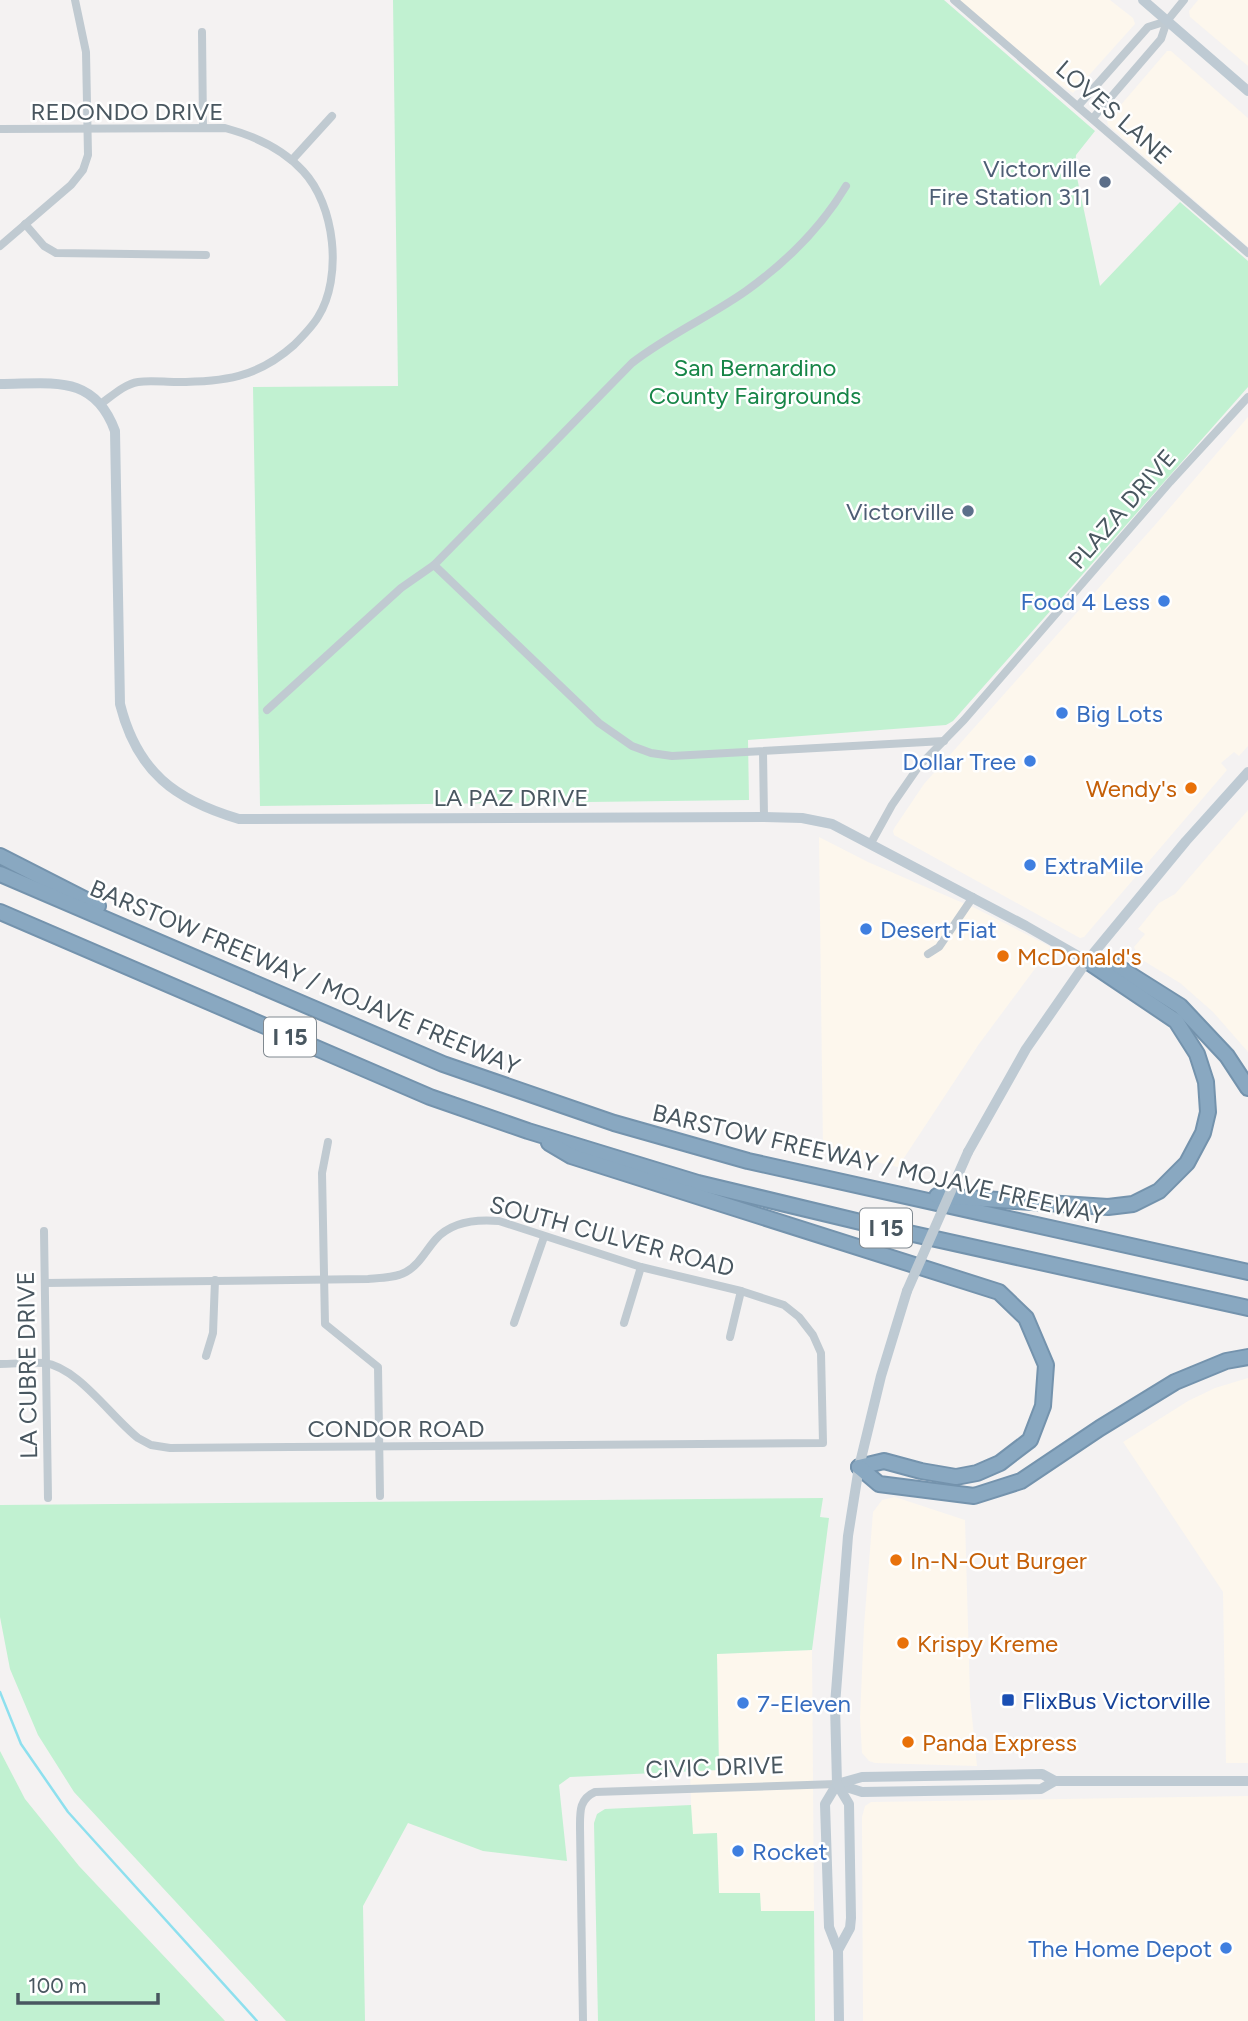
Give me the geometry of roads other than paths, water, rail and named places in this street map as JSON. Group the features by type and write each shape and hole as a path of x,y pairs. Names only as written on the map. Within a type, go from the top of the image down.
{"highway":[{"path":"0,856 205,961"},
{"name":"BARSTOW FREEWAY / MOJAVE FREEWAY","path":"0,874 443,1063 614,1124 748,1161 1248,1272"},
{"name":"I 15","path":"0,912 430,1097 528,1131 698,1183 890,1229 1248,1308"},
{"path":"0,921 55,936"},
{"path":"1087,961 1115,965 1180,1006 1227,1056 1248,1088"},
{"path":"886,1193 1108,1208 1133,1204 1159,1191 1187,1163 1203,1133 1208,1112 1206,1082 1197,1054 1176,1021 1087,961"},
{"path":"528,1131 571,1156 999,1292 1026,1318 1046,1364 1043,1406 1030,1440 1000,1464 977,1473 956,1477 921,1472 884,1461 859,1467"},
{"path":"859,1467 879,1484 974,1496 1021,1480 1175,1382 1226,1361 1248,1357"}],"street":[{"path":"0,246 71,185 83,170 88,155 86,52 75,0"},
{"name":"LOVES LANE","path":"954,0 1248,253"},
{"path":"1143,0 1248,91"},
{"path":"1093,118 1161,39 1167,20 1184,0"},
{"path":"1078,106 1148,27 1167,20"},
{"path":"202,32 203,128"},
{"path":"292,160 332,116"},
{"name":"REDONDO DRIVE","path":"0,129 225,128 251,135 292,160 306,174 328,218 333,243 332,271 320,314 310,328 275,360 237,378 210,382 138,382 126,386 102,403"},
{"path":"267,710 401,588 434,565 632,363 745,291 788,256 830,212 846,186"},
{"path":"25,224 44,246 56,253 206,255"},
{"path":"0,384 72,385 88,392 102,403"},
{"name":"PLAZA DRIVE","path":"871,843 909,780 1248,397"},
{"name":"LA PAZ DRIVE","path":"102,403 115,431 120,704 125,724 138,751 157,776 178,794 207,810 239,819 764,817 817,820 832,824 871,843 1087,961"},
{"path":"434,565 599,723 632,746 651,753 672,756 944,741"},
{"path":"763,752 764,817"},
{"path":"838,1950 850,1928 851,1918 849,1804 837,1784 835,1705 848,1536 859,1467 881,1376 907,1291 968,1152 1026,1049 1087,961 1186,841 1248,772"},
{"path":"928,954 939,947 973,897"},
{"path":"328,1142 321,1172 325,1324 378,1367 380,1496"},
{"name":"SOUTH CULVER ROAD","path":"46,1283 368,1279 397,1276 421,1260 443,1233 477,1219 499,1221 641,1267 741,1291 784,1305 799,1317 813,1335 821,1353 822,1443"},
{"name":"LA CUBRE DRIVE","path":"44,1231 48,1499"},
{"path":"514,1324 544,1237"},
{"path":"624,1323 641,1267"},
{"path":"206,1356 214,1333 215,1280"},
{"path":"730,1337 741,1291"},
{"name":"CONDOR ROAD","path":"0,1364 46,1363 61,1368 74,1377 127,1430 151,1445 170,1448 822,1443"},
{"name":"CIVIC DRIVE","path":"583,2021 580,1808 587,1795 595,1791 837,1784 862,1792 1041,1789 1055,1782 1248,1781"},
{"path":"837,1784 825,1804 829,1927 838,1950 839,2021"}],"waterway":[{"path":"0,1692 21,1744 68,1812 257,2021"}],"place":[{"name":"Victorville Fire Station 311","path":"1105,182"},
{"name":"Victorville","path":"968,511"},
{"name":"Food 4 Less","path":"1164,601"},
{"name":"Big Lots","path":"1062,713"},
{"name":"Dollar Tree","path":"1030,761"},
{"name":"Wendy's","path":"1191,788"},
{"name":"ExtraMile","path":"1030,865"},
{"name":"Desert Fiat","path":"866,929"},
{"name":"McDonald's","path":"1003,956"},
{"name":"In-N-Out Burger","path":"896,1560"},
{"name":"Krispy Kreme","path":"903,1643"},
{"name":"FlixBus Victorville","path":"1008,1700"},
{"name":"7-Eleven","path":"743,1703"},
{"name":"Panda Express","path":"908,1742"},
{"name":"Rocket","path":"738,1851"},
{"name":"The Home Depot","path":"1226,1948"}],"park label":[{"name":"San Bernardino County Fairgrounds","path":"755,381"}]}
